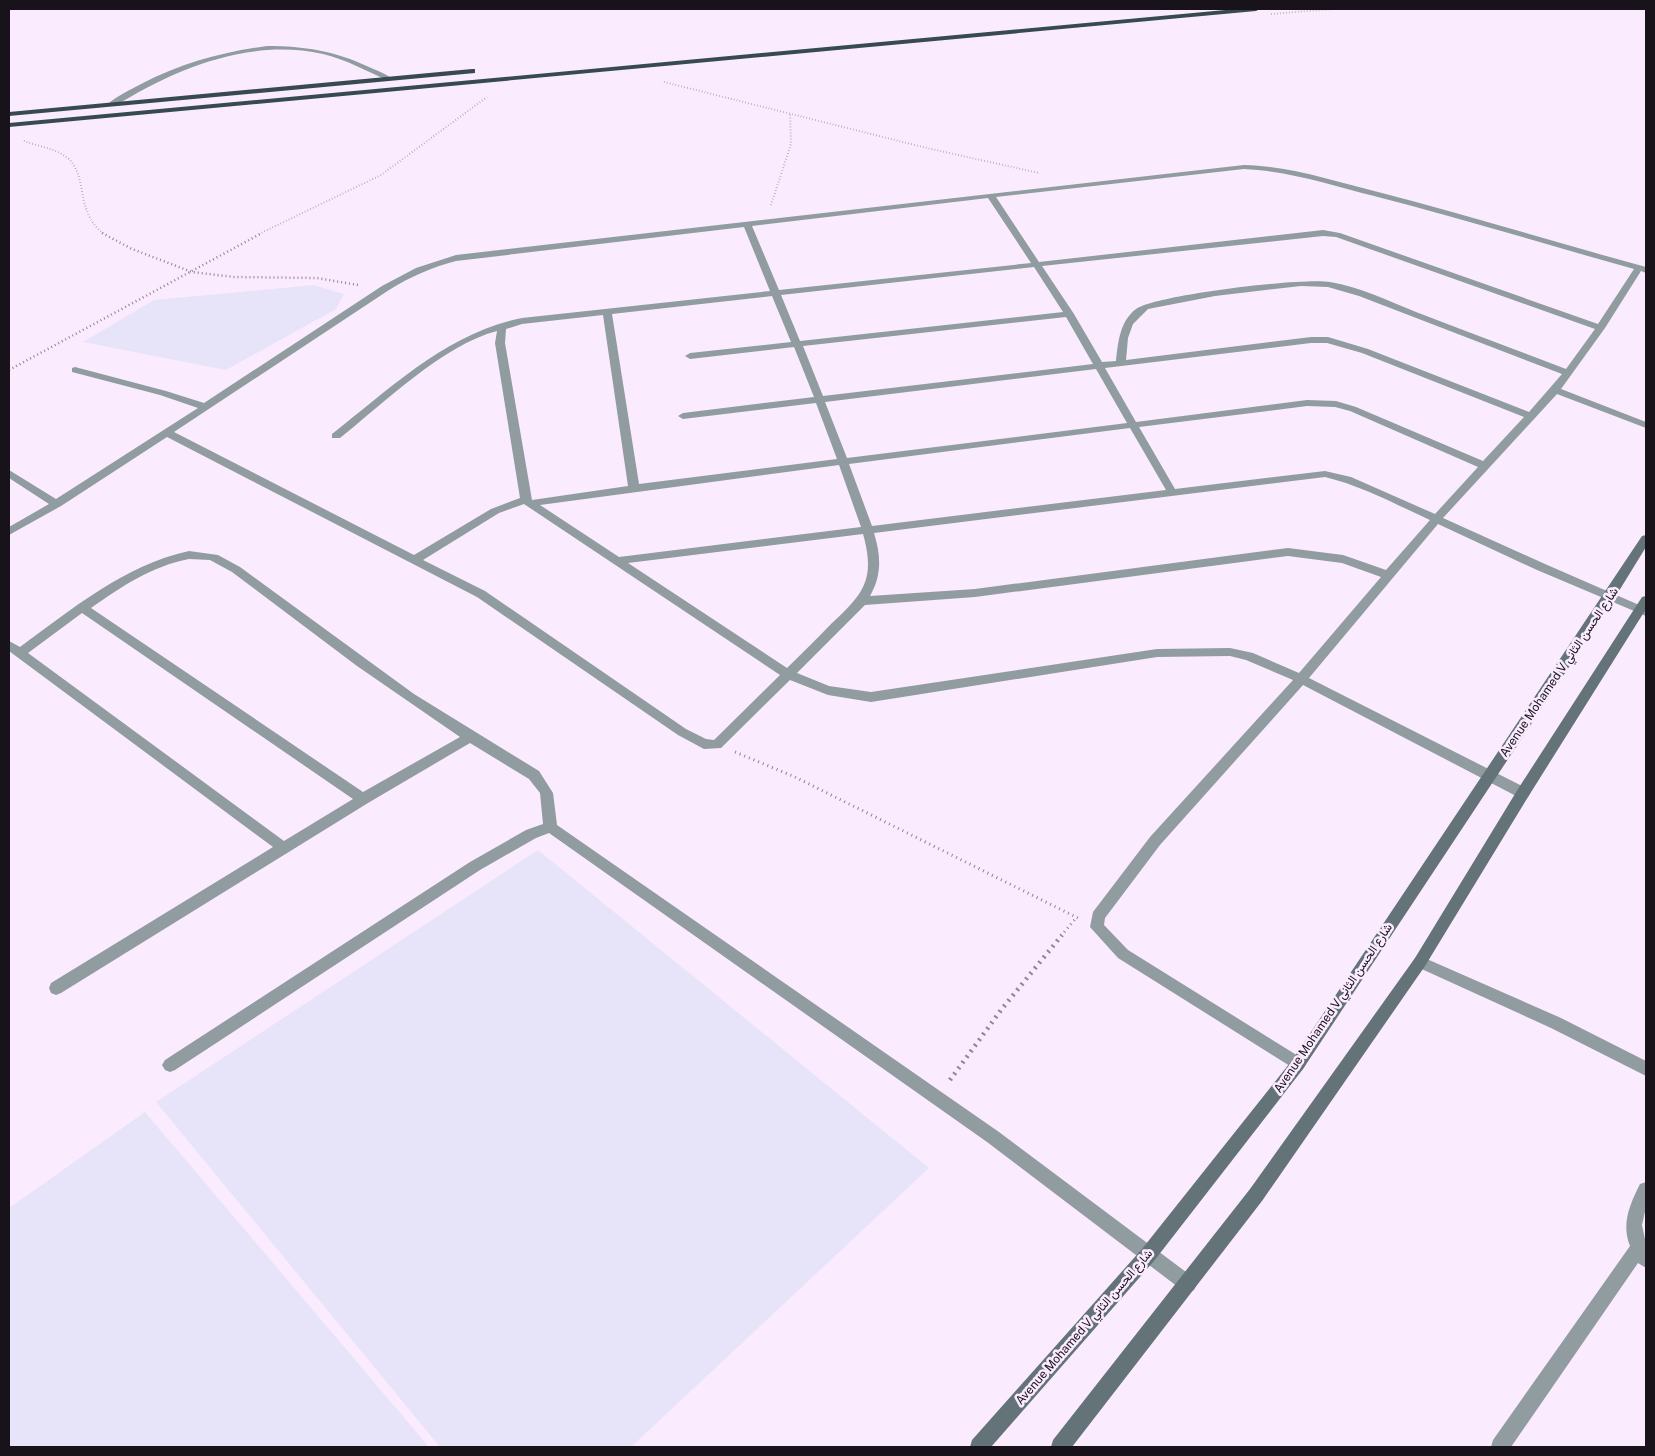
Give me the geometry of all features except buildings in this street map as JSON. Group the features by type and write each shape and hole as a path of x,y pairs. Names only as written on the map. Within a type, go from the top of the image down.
{"highway":[{"path":"9,124 1256,9"},
{"path":"9,114 478,71"}],"main road":[{"name":"Avenue Mohamed V شارع الحسن الثاني","path":"979,1447 1148,1255 1298,1064 1491,776 1646,539"},
{"path":"1060,1447 1256,1195 1420,962 1524,793 1644,607"}],"street":[{"path":"112,104 142,84 181,67 241,52 293,48 322,52 350,61 389,79"},
{"path":"9,532 57,504 378,293 425,266 456,258 1257,166 1371,192 1642,269 1555,390 1436,519 1300,679 1144,855 1100,910 1097,927 1124,954 1298,1064"},
{"path":"991,196 1070,314 1172,492"},
{"path":"168,432 481,594 682,732 710,746 716,745 862,601 872,582 874,568 868,531 822,400 747,225"},
{"path":"336,436 447,352 478,333 537,318 775,294 1329,233 1600,328"},
{"path":"1121,363 1124,338 1129,321 1138,311 1145,307 1244,289 1315,283 1362,294 1568,373"},
{"path":"607,312 634,488"},
{"path":"690,356 1070,314"},
{"path":"507,325 502,328 500,343 529,502 615,561 788,674 824,691 848,696 871,697 1158,653 1211,650 1248,656 1300,679 1524,793"},
{"path":"683,416 1311,340 1328,340 1380,357 1530,416"},
{"path":"75,370 163,393 205,407"},
{"path":"1555,390 1646,425"},
{"path":"416,559 495,511 519,501 529,502 1292,404 1336,404 1372,417 1484,466"},
{"path":"9,473 57,504"},
{"path":"615,561 1325,474 1359,483 1574,582 1644,607"},
{"path":"862,601 975,592 1288,552 1343,559 1388,575"},
{"path":"20,653 83,608 127,580 160,563 187,555 209,556 246,578 339,647 470,737 534,775 545,786 549,795 550,828"},
{"path":"83,608 363,799"},
{"path":"9,645 284,848"},
{"path":"56,988 363,799 470,737"},
{"path":"170,1065 475,866 531,834 550,828"},
{"path":"550,828 1000,1142 1188,1284"},
{"path":"1420,962 1556,1023 1646,1069"},
{"path":"1500,1447 1642,1254 1634,1234 1634,1222 1636,1208 1646,1190"}],"path":[{"path":"660,81 1047,175"},
{"path":"9,370 275,225 344,195 381,175 490,95"},
{"path":"765,222 783,174 791,144 790,114"},
{"path":"21,140 68,158 75,166 82,206 88,219 107,237 190,272 216,275 322,278 357,284 378,293"},
{"path":"716,745 804,782 1097,927"},
{"path":"936,1098 1007,1002 1076,918"}],"shaded area":[{"path":"314,285 344,294 336,309 226,370 83,342 154,300"},
{"path":"538,850 929,1168 631,1447 440,1447 156,1102"},
{"path":"145,1112 429,1447 9,1447 9,1208"}]}
